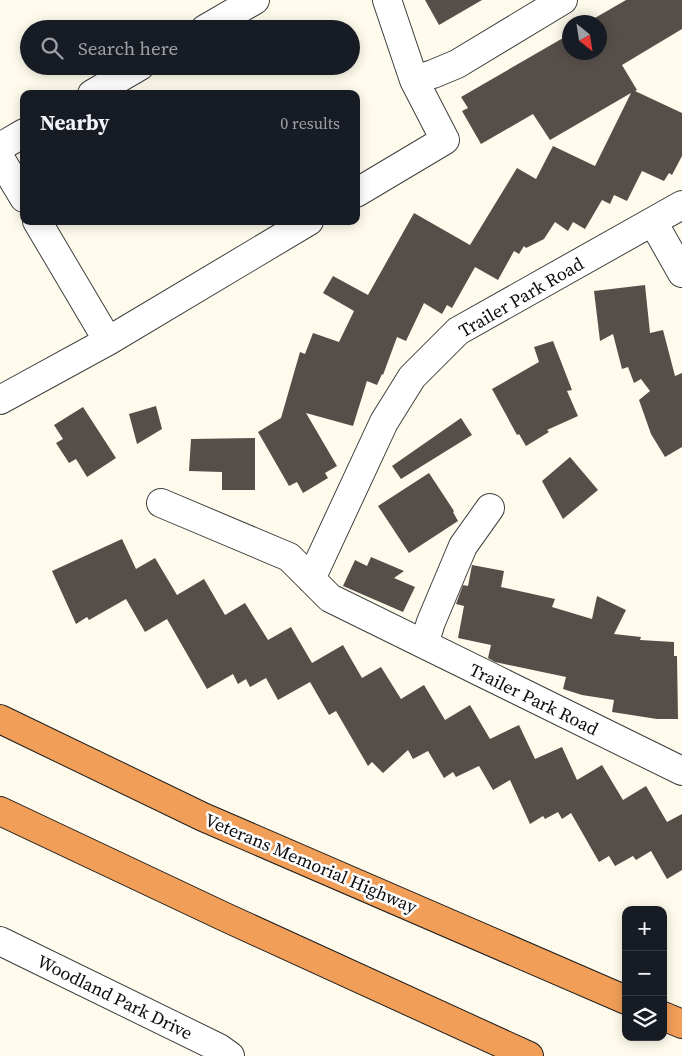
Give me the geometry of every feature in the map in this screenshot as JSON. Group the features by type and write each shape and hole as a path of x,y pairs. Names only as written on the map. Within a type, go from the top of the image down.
{"highway":[{"name":"Veterans Memorial Highway","path":"0,719 203,817 622,998"},
{"path":"0,810 227,918 529,1056"},
{"path":"667,1018 682,1024"}],"street":[{"path":"221,20 255,0"},
{"path":"360,191 445,140 414,80 387,0"},
{"path":"414,80 457,64 563,0"},
{"path":"99,90 125,75"},
{"path":"0,146 20,135"},
{"path":"0,158 20,191"},
{"name":"Trailer Park Road","path":"311,579 384,422 412,377 458,331 682,205"},
{"path":"653,222 682,273"},
{"path":"39,225 108,341"},
{"path":"0,400 108,341 302,225"},
{"name":"Trailer Park Road","path":"162,503 290,558 330,598 682,771"},
{"path":"424,644 431,622 463,546 490,508"},
{"name":"Woodland Park Drive","path":"0,940 219,1048 230,1056"}],"building":[{"path":"425,0 482,0 439,25"},
{"path":"626,0 682,0 682,29 622,65 637,90 635,91 682,113 682,156 672,175 669,173 664,181 642,171 627,201 614,195 610,204 602,200 585,229 573,222 568,231 555,222 544,239 526,248 524,246 519,254 514,251 498,280 475,267 452,308 447,305 442,314 424,303 406,341 397,337 383,375 377,385 367,381 353,426 306,413 337,466 325,473 328,478 303,493 297,482 289,486 258,432 281,418 300,352 305,354 313,333 339,342 354,311 323,293 333,276 368,295 414,213 470,245 517,168 536,179 553,146 595,166 631,93 550,140 533,114 481,144 462,111 468,108 461,97 562,39 562,60 607,60 607,15 600,15"},
{"path":"645,285 650,333 663,330 675,376 682,373 682,447 665,457 651,434 639,400 650,391 641,379 634,383 628,367 622,369 613,334 600,341 594,291"},
{"path":"553,341 572,390 567,391 578,416 547,430 549,432 526,446 519,434 517,435 492,389 539,362 534,347"},
{"path":"156,406 162,429 137,444 129,414"},
{"path":"83,407 116,458 87,477 76,459 69,463 56,443 63,439 54,425"},
{"path":"461,418 472,435 401,479 392,466"},
{"path":"255,438 255,490 222,490 222,472 189,471 191,439"},
{"path":"570,457 598,490 563,519 542,481"},
{"path":"429,473 454,511 458,521 409,553 378,506"},
{"path":"122,539 136,569 155,558 177,595 204,579 225,615 245,603 268,640 291,627 312,663 343,645 362,678 381,667 401,699 424,685 445,720 470,705 490,739 519,725 535,759 562,747 577,780 602,765 623,800 646,786 667,822 682,814 682,870 667,879 651,851 636,860 633,856 615,866 609,856 599,862 571,813 562,819 558,812 545,819 543,816 530,824 510,780 493,790 479,766 456,777 453,772 444,778 428,751 413,759 408,750 383,773 372,762 368,766 336,711 329,715 310,682 278,700 266,678 250,687 246,679 238,684 233,674 207,689 167,619 145,632 126,599 89,620 87,617 76,624 52,571"},
{"path":"371,557 404,571 394,578 415,587 403,612 343,586 355,560 367,566"},
{"path":"472,565 504,571 501,587 555,599 552,607 592,619 597,596 626,610 614,634 641,637 640,640 674,642 674,656 677,656 678,719 657,719 612,712 614,700 582,695 563,689 566,677 495,662 488,658 491,645 458,638 464,606 456,604 463,585 468,586"}]}
